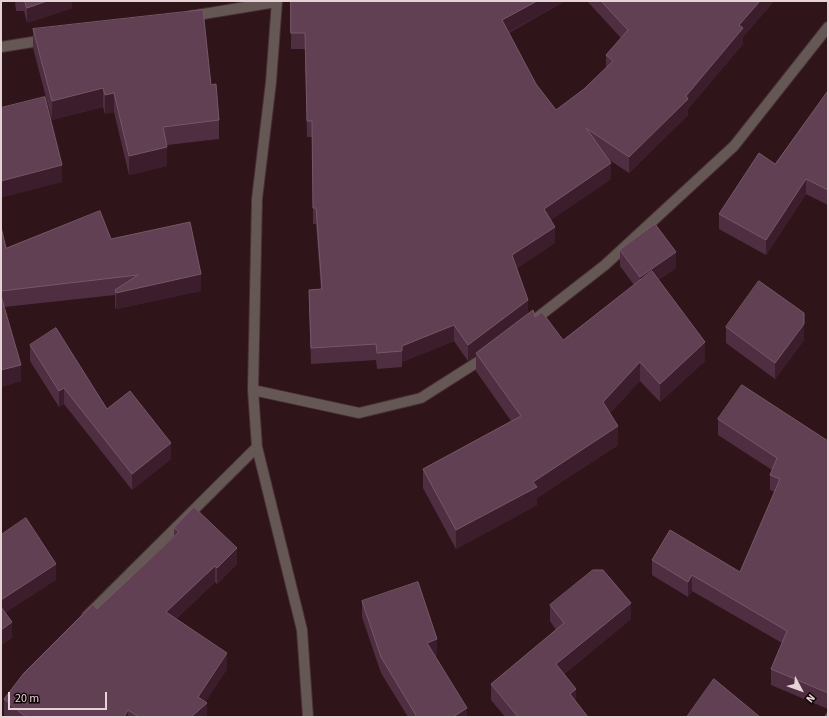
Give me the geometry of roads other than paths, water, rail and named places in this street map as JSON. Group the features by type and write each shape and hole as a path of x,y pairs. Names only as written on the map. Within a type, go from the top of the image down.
{"street":[{"path":"182,17 276,2 270,82 257,199 253,390 257,447 302,630 308,717"},
{"path":"524,328 605,266 734,146 828,27"},
{"path":"1,47 56,38"},
{"path":"253,390 359,413 421,398 492,352"},
{"path":"79,625 257,447"}]}
